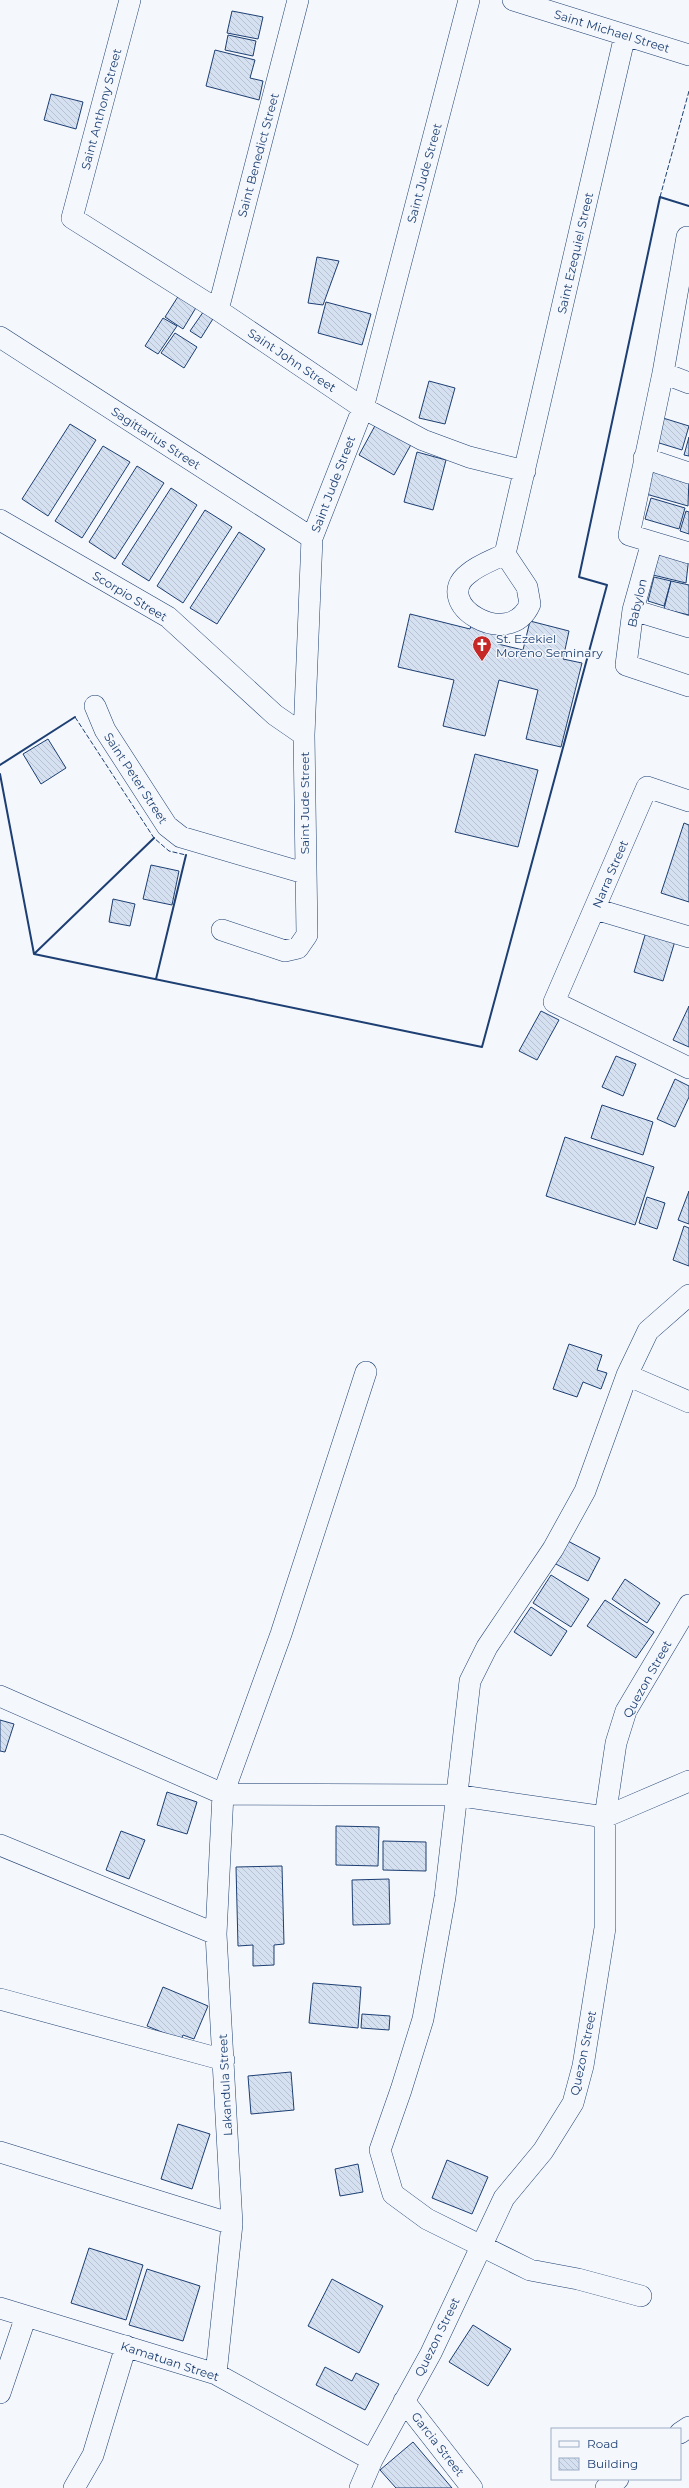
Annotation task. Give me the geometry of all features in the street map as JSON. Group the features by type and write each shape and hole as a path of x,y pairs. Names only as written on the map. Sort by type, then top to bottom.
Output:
{"street":[{"name":"Saint Anthony Street","path":"72,218 130,0"},
{"name":"Saint Benedict Street","path":"218,310 298,0"},
{"name":"Saint Jude Street","path":"222,930 285,951 298,948 307,935 304,872 304,735 312,538 362,408 469,0"},
{"name":"Saint Michael Street","path":"513,0 689,55"},
{"name":"Saint Ezequiel Street","path":"505,554 625,35"},
{"name":"Saint John Street","path":"72,218 218,310 362,408 424,440 470,457 525,471"},
{"path":"689,238 687,237 683,301 663,373 628,535 689,553"},
{"name":"Sagittarius Street","path":"0,337 312,538"},
{"path":"663,373 689,383"},
{"path":"644,458 689,473"},
{"name":"Scorpio Street","path":"0,520 168,617 275,715 304,735"},
{"name":"Babylon","path":"652,542 633,610 626,665 689,686"},
{"path":"633,610 689,627"},
{"name":"Saint Peter Street","path":"95,706 105,730 171,830 181,837 304,872"},
{"name":"Narra Street","path":"689,801 647,787 554,1002 689,1068"},
{"path":"595,909 689,937"},
{"path":"641,2296 578,2279 530,2270 480,2247 427,2219 393,2194 380,2150 401,2090 423,2018 445,1897 455,1795 470,1681 487,1647 553,1549 585,1491 627,1375 648,1331 689,1295"},
{"name":"Lakandula Street","path":"216,2374 232,2224 216,1934 223,1794 281,1634 366,1372"},
{"path":"627,1375 689,1402"},
{"name":"Quezon Street","path":"360,2488 372,2460 431,2353 504,2198 543,2151 572,2103 583,2066 605,1928 605,1817 616,1743 626,1711 689,1606"},
{"path":"0,1696 223,1794 455,1795 605,1817 689,1781"},
{"path":"0,1846 216,1934"},
{"path":"0,1999 224,2060"},
{"path":"0,2152 232,2224"},
{"name":"Kamatuan Street","path":"0,2308 216,2374 372,2460"},
{"path":"0,2393 26,2316"},
{"path":"74,2488 93,2455 126,2346"},
{"name":"Garcia Street","path":"404,2401 472,2488"},
{"path":"681,2432 689,2426"},
{"path":"606,2488 617,2480"}],"building":[{"path":"232,11 263,17 258,39 227,33"},
{"path":"228,35 256,41 253,56 225,50"},
{"path":"215,50 255,60 250,78 263,81 259,100 206,86"},
{"path":"51,94 83,102 76,129 44,120"},
{"path":"317,257 339,261 323,305 308,303"},
{"path":"179,295 197,306 183,329 165,317"},
{"path":"326,302 371,314 362,345 318,333"},
{"path":"206,308 216,314 201,338 190,331"},
{"path":"163,318 177,326 158,354 145,346"},
{"path":"175,333 197,347 184,368 161,353"},
{"path":"429,381 455,388 445,424 419,418"},
{"path":"663,418 689,426 682,450 656,442"},
{"path":"377,422 413,441 394,475 359,455"},
{"path":"70,424 96,440 48,516 22,499"},
{"path":"689,437 689,456 684,455"},
{"path":"103,446 130,462 82,538 55,521"},
{"path":"417,452 446,460 433,510 404,502"},
{"path":"137,466 164,483 115,559 89,542"},
{"path":"654,467 689,477 688,506 646,494"},
{"path":"171,488 197,505 149,581 122,564"},
{"path":"651,498 685,508 679,529 645,519"},
{"path":"205,510 232,527 183,603 157,586"},
{"path":"686,511 689,512 689,534 680,531"},
{"path":"239,532 265,549 217,624 190,608"},
{"path":"660,549 689,556 686,583 653,575"},
{"path":"654,577 671,581 664,606 648,601"},
{"path":"671,581 689,585 689,615 664,609"},
{"path":"410,614 470,629 472,622 502,629 498,644 523,650 530,621 569,631 563,659 582,663 561,747 526,739 538,690 499,680 485,736 443,726 454,680 398,667"},
{"path":"48,739 66,768 41,784 23,754"},
{"path":"475,754 538,770 518,847 455,832"},
{"path":"684,823 689,825 689,902 661,893"},
{"path":"151,865 179,871 172,905 143,899"},
{"path":"113,899 135,904 130,926 109,922"},
{"path":"646,932 675,941 663,981 634,972"},
{"path":"689,1006 689,1047 673,1040"},
{"path":"541,1011 559,1020 537,1060 519,1051"},
{"path":"616,1056 636,1064 623,1096 602,1087"},
{"path":"675,1079 689,1086 689,1097 675,1127 657,1119"},
{"path":"602,1105 653,1122 643,1155 591,1138"},
{"path":"565,1137 654,1167 635,1225 546,1196"},
{"path":"689,1191 689,1224 678,1220"},
{"path":"647,1197 665,1203 657,1229 639,1223"},
{"path":"684,1226 689,1228 689,1266 673,1260"},
{"path":"569,1344 602,1355 597,1370 607,1373 601,1389 583,1382 577,1397 553,1389"},
{"path":"566,1540 600,1558 588,1581 554,1563"},
{"path":"551,1575 589,1599 571,1627 533,1603"},
{"path":"625,1579 660,1603 647,1623 612,1599"},
{"path":"605,1600 654,1632 636,1658 587,1626"},
{"path":"531,1607 567,1631 551,1656 514,1632"},
{"path":"0,1720 14,1724 5,1752 0,1751"},
{"path":"167,1792 197,1802 187,1834 157,1825"},
{"path":"336,1826 379,1827 378,1866 336,1865"},
{"path":"121,1831 145,1840 129,1879 106,1870"},
{"path":"383,1841 426,1842 426,1871 383,1870"},
{"path":"282,1866 284,1944 274,1945 274,1965 253,1966 253,1945 238,1946 236,1867"},
{"path":"389,1879 390,1924 353,1925 352,1880"},
{"path":"313,1983 361,1987 358,2028 309,2023"},
{"path":"163,1987 208,2006 194,2039 183,2035 181,2040 147,2026"},
{"path":"362,2014 390,2016 389,2030 361,2028"},
{"path":"291,2072 294,2110 251,2114 248,2076"},
{"path":"178,2124 210,2134 192,2189 161,2179"},
{"path":"447,2160 488,2177 472,2214 432,2198"},
{"path":"358,2164 363,2192 340,2196 335,2169"},
{"path":"89,2248 143,2265 126,2320 71,2303"},
{"path":"147,2269 200,2286 183,2341 129,2325"},
{"path":"332,2279 383,2306 359,2353 308,2326"},
{"path":"473,2325 511,2349 488,2386 449,2362"},
{"path":"325,2367 352,2381 356,2373 379,2384 365,2410 316,2385"},
{"path":"413,2442 452,2488 396,2488 380,2470"}],"fence":[{"path":"660,197 689,91"},
{"path":"75,717 154,838 169,851 186,855"}],"wall":[{"path":"34,954 482,1047 607,585 579,577 660,197 689,206"},
{"path":"0,765 75,717"},
{"path":"0,774 34,954"},
{"path":"34,954 154,838"},
{"path":"156,979 186,855"}],"place":[{"name":"St. Ezekiel Moreno Seminary","path":"482,662"}]}
